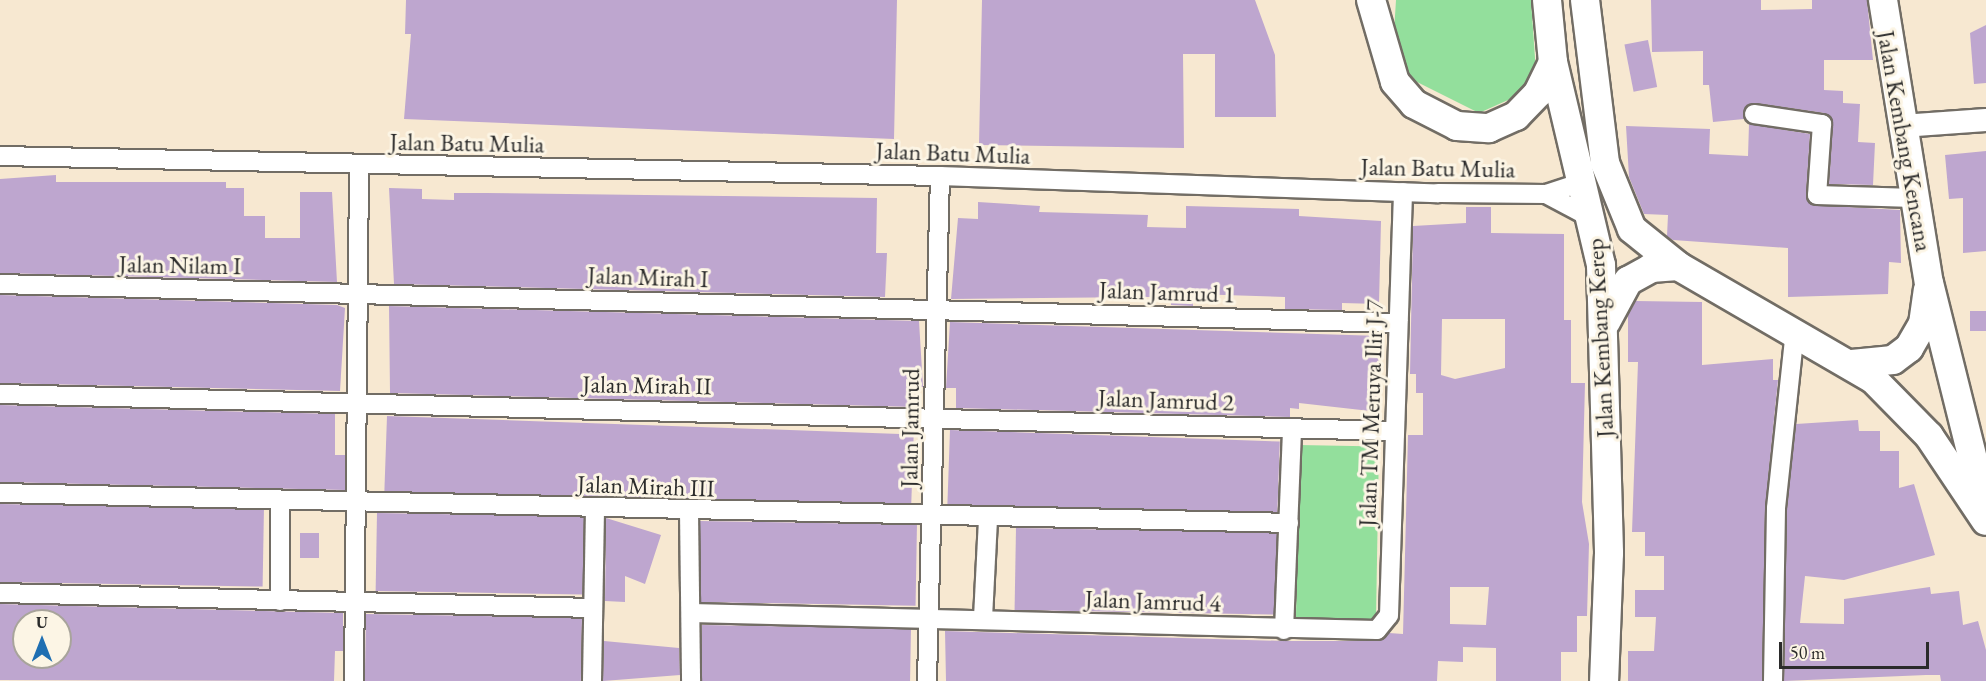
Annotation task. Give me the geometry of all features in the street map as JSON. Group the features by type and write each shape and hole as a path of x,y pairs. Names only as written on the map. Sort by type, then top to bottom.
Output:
{"main road":[{"path":"1371,0 1395,82 1414,104 1457,126 1489,128 1516,116 1538,93 1553,62"},
{"name":"Jalan Kembang Kerep","path":"1547,0 1553,62 1593,219 1601,265 1609,553 1604,681"},
{"path":"1585,0 1595,110 1618,205 1639,238 1678,266 1852,364 1913,417 1986,520"},
{"name":"Jalan Kembang Kencana","path":"1884,1 1902,126 1929,283 1986,511"},
{"path":"1602,348 1611,307 1628,281 1651,268 1678,266"},
{"name":"Jalan Kembang Kencana","path":"1852,364 1884,362 1910,348 1926,314 1929,283"}],"street":[{"path":"1754,114 1822,124 1817,195 1914,198"},
{"path":"1902,126 1986,120"},
{"name":"Jalan Batu Mulia","path":"0,156 940,176 1403,192 1546,194 1584,182"},
{"name":"Jalan Batu Mulia","path":"354,681 358,503 359,165"},
{"name":"Jalan Jamrud","path":"927,681 940,176"},
{"name":"Jalan TM Meruya Ilir J-7","path":"1377,630 1389,615 1403,192"},
{"name":"Jalan Batu Mulia","path":"1546,194 1593,219"},
{"name":"Jalan Nilam I","path":"0,284 359,293"},
{"name":"Jalan Mirah I","path":"359,293 935,310"},
{"name":"Jalan Jamrud 1","path":"935,310 1398,323"},
{"path":"1773,681 1776,507 1795,331"},
{"name":"Jalan Mirah II","path":"0,394 935,416"},
{"name":"Jalan Jamrud 2","path":"935,416 1395,431"},
{"path":"1284,630 1292,428"},
{"name":"Jalan Mirah III","path":"0,493 932,518 1289,523"},
{"path":"280,502 280,601"},
{"path":"592,681 595,508"},
{"path":"689,512 692,613 691,681"},
{"path":"983,618 988,519"},
{"path":"0,593 593,609"},
{"name":"Jalan Jamrud 4","path":"692,613 928,616 1284,630 1377,630"}],"green space":[{"path":"1396,0 1531,0 1537,87 1479,113 1407,77 1393,48"},
{"path":"1299,445 1379,446 1376,620 1296,619"}],"building":[{"path":"406,0 897,0 894,139 404,119 411,34 405,34"},
{"path":"982,0 1255,0 1275,55 1276,117 1215,117 1215,54 1183,54 1184,148 979,145"},
{"path":"1651,0 1761,0 1761,10 1812,9 1812,0 1867,0 1873,60 1824,60 1824,90 1843,91 1843,103 1860,104 1858,142 1875,143 1873,185 1829,184 1833,124 1824,113 1755,103 1745,108 1744,119 1713,122 1709,85 1703,85 1703,51 1652,52"},
{"path":"1986,25 1986,83 1974,84 1970,33"},
{"path":"1648,40 1657,87 1634,92 1624,45"},
{"path":"1749,124 1810,134 1806,194 1812,205 1900,210 1901,263 1889,262 1888,294 1788,297 1788,248 1673,240 1667,236 1668,215 1644,214 1629,177 1626,126 1710,129 1709,154 1748,156"},
{"path":"1986,151 1986,251 1963,253 1963,198 1949,199 1945,155"},
{"path":"56,175 56,182 226,182 226,188 244,188 244,216 265,216 265,238 300,238 300,192 332,192 337,282 0,273 0,179"},
{"path":"389,188 422,189 422,199 454,200 454,193 877,198 876,253 887,253 885,297 394,284"},
{"path":"978,202 1040,206 1039,212 1148,215 1147,227 1186,228 1186,206 1299,209 1299,216 1381,221 1379,304 1342,303 1342,310 1285,309 1285,297 1193,294 1193,306 1171,305 1171,297 951,299 958,218 978,219"},
{"path":"1466,207 1491,207 1491,233 1564,234 1564,320 1571,320 1571,383 1585,383 1582,502 1589,544 1587,616 1577,616 1577,652 1561,652 1561,681 1496,681 1496,648 1463,647 1463,662 1438,661 1437,681 946,681 945,631 1284,641 1377,641 1389,633 1403,634 1408,435 1423,435 1423,393 1416,393 1416,374 1410,374 1413,226 1466,223","holes":["1442,319 1505,319 1505,368 1455,379 1441,375","1450,587 1489,587 1486,625 1450,624"]},
{"path":"0,295 337,305 345,308 340,391 0,383"},
{"path":"1636,301 1702,302 1702,365 1773,359 1773,380 1778,380 1765,508 1762,681 1628,681 1628,651 1654,651 1656,617 1635,617 1635,590 1664,590 1664,556 1645,556 1645,532 1632,532 1638,362 1628,362 1628,315"},
{"path":"389,306 919,321 923,387 917,387 915,407 390,393"},
{"path":"1970,311 1986,311 1986,331 1970,331"},
{"path":"950,322 1380,336 1379,412 1299,403 1299,409 1290,408 1290,417 956,408 956,388 946,388"},
{"path":"0,405 335,414 335,455 345,455 345,490 0,482"},
{"path":"387,416 914,434 911,509 384,491"},
{"path":"1858,420 1859,431 1880,431 1880,451 1899,451 1899,488 1914,484 1935,555 1844,580 1805,576 1800,623 1844,624 1844,599 1930,587 1931,594 1959,591 1963,625 1978,621 1986,650 1986,681 1941,681 1940,675 1926,675 1784,681 1787,509 1796,424"},
{"path":"950,430 1280,442 1277,515 947,504"},
{"path":"0,504 264,509 263,587 0,582"},
{"path":"377,513 584,517 583,595 376,591"},
{"path":"606,518 661,535 645,584 625,576 625,602 605,601"},
{"path":"700,521 917,525 916,606 699,602"},
{"path":"1016,528 1277,533 1276,615 1015,610"},
{"path":"300,533 319,533 319,558 300,558"},
{"path":"0,604 343,613 343,651 335,651 334,681 0,680"},
{"path":"366,614 582,618 581,681 365,681"},
{"path":"702,625 911,629 910,681 701,681"},
{"path":"604,641 679,648 680,675 603,681"}]}
